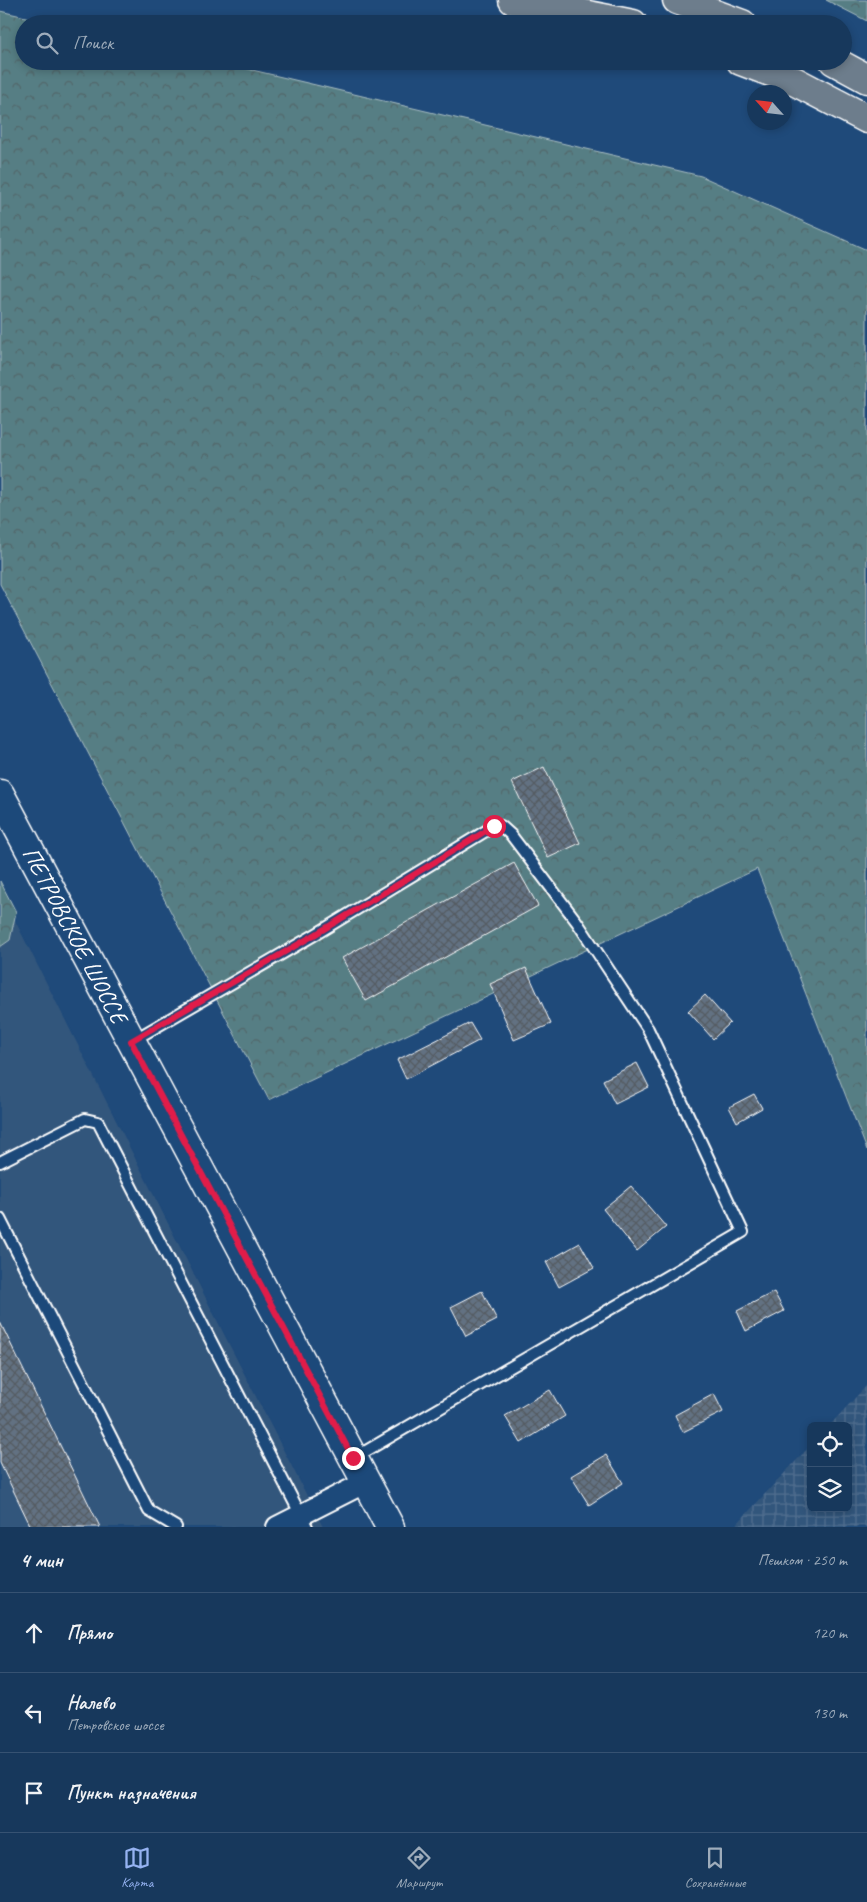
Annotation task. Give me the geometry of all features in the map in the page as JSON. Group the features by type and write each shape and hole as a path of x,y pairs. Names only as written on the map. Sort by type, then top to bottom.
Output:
{"highway":[{"path":"512,0 588,15"},
{"path":"677,0 718,15"},
{"path":"765,70 794,81 867,118"},
{"path":"850,70 867,79"}],"main road":[{"name":"ПЕТРОВСКОЕ ШОССЕ","path":"0,794 390,1527"}],"street":[{"path":"277,1527 304,1521 366,1482"}],"lane":[{"path":"131,1041 316,934 494,826 501,826 512,836 577,922 648,1029 743,1232 353,1458"},
{"path":"0,1162 85,1118 98,1122 304,1521"},
{"path":"0,1219 149,1511 176,1527"}],"shaded area":[{"path":"0,891 233,1352 323,1527 0,1527"},
{"path":"867,1385 867,1527 734,1527 807,1449 807,1512 852,1512 852,1422 833,1422"}],"green space":[{"path":"826,0 867,0 867,21"},
{"path":"0,11 17,15 15,15 15,70 252,70 701,176 867,250 867,1150 757,869 269,1100 0,584"},
{"path":"0,881 16,912 10,940 0,947"}],"building":[{"path":"544,767 580,843 548,858 512,782"},
{"path":"514,863 538,906 366,1001 342,958"},
{"path":"526,968 551,1024 514,1040 490,984"},
{"path":"705,995 730,1023 713,1039 688,1011"},
{"path":"470,1023 480,1040 406,1079 397,1060"},
{"path":"637,1063 649,1087 615,1104 603,1080"},
{"path":"754,1094 762,1108 737,1122 729,1107"},
{"path":"631,1186 666,1227 637,1251 603,1209"},
{"path":"580,1243 594,1268 559,1287 546,1262"},
{"path":"482,1291 497,1320 466,1336 451,1307"},
{"path":"774,1292 784,1311 746,1331 737,1311"},
{"path":"0,1322 100,1527 31,1527 0,1463"},
{"path":"550,1390 565,1416 521,1443 505,1416"},
{"path":"714,1394 723,1412 683,1432 675,1415"},
{"path":"606,1455 623,1483 589,1505 571,1476"}],"route":[{"path":"353,1458 131,1041 316,934 494,826"}]}
